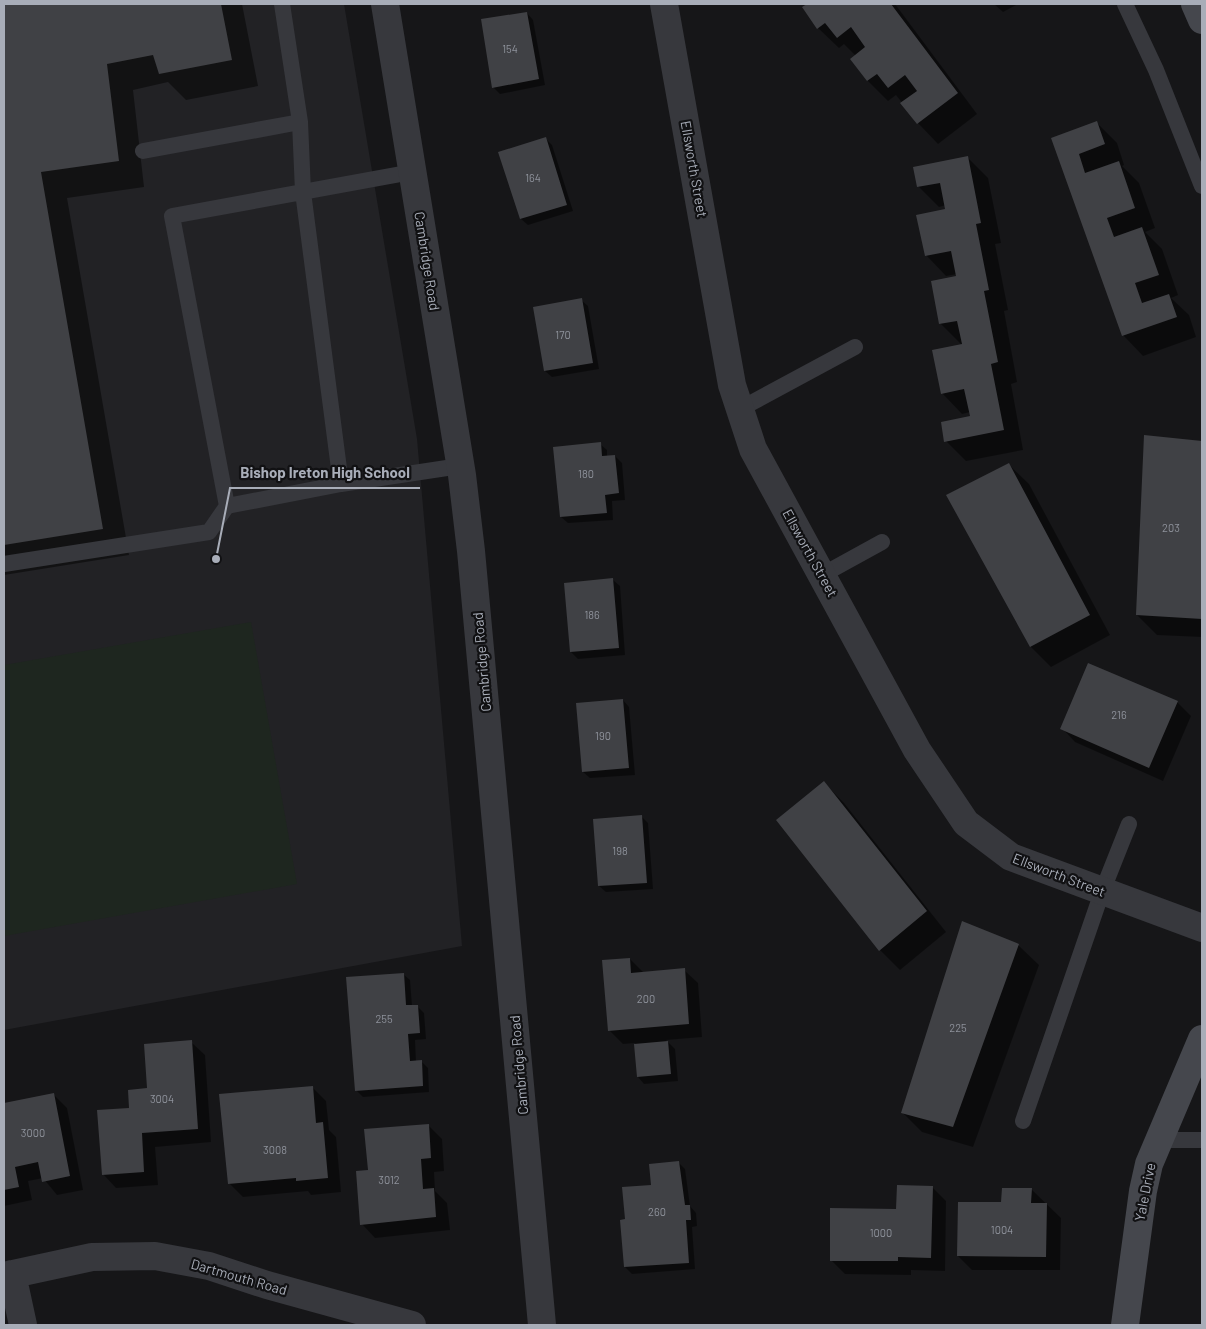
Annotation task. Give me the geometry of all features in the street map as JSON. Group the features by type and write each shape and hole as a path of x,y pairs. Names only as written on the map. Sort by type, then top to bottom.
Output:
{"street":[{"name":"Cambridge Road","path":"385,4 460,466 473,570 542,1325"},
{"name":"Ellsworth Street","path":"664,4 732,386 753,449 917,750 966,822 1011,858 1202,928"},
{"path":"1195,4 1202,20"},
{"name":"Yale Drive","path":"1124,1325 1143,1191 1149,1164 1202,1039"},
{"name":"Dartmouth Road","path":"8,1275 92,1257 155,1256 208,1266 267,1285 412,1325"},
{"path":"8,1275 23,1325"}],"lane":[{"path":"282,4 300,122 303,192 341,484"},
{"path":"1125,4 1156,70 1202,186"},
{"path":"144,151 300,122"},
{"path":"227,506 172,216 412,172"},
{"path":"740,409 855,347"},
{"path":"4,564 208,532 227,506 341,484 460,466"},
{"path":"822,575 882,542"},
{"path":"1023,1121 1102,892 1129,824"},
{"path":"1159,1140 1202,1140"}],"shaded area":[{"path":"4,4 344,4 417,439 462,946 4,1030"},
{"path":"251,622 297,884 4,936 4,665"}],"building":[{"path":"4,4 221,4 232,60 159,74 153,55 107,64 119,161 41,172 103,529 4,545"},
{"path":"807,4 891,4 958,93 917,124 900,103 917,91 905,75 888,88 877,74 867,81 850,59 865,47 851,27 837,38 825,23 817,29 802,7"},
{"path":"527,12 539,79 492,88 481,19"},
{"path":"1097,121 1105,144 1079,154 1085,173 1119,161 1135,208 1107,218 1114,237 1142,227 1159,275 1135,283 1142,303 1169,294 1177,317 1122,336 1051,138"},
{"path":"546,137 567,205 520,219 498,152"},
{"path":"968,156 981,223 976,224 989,290 984,291 998,362 991,364 1004,430 944,442 941,422 970,416 964,389 941,394 932,350 962,344 957,321 939,324 931,281 956,276 951,251 925,256 916,215 945,209 940,183 917,187 913,167"},
{"path":"582,298 593,363 544,371 533,307"},
{"path":"1144,435 1202,441 1202,619 1136,615"},
{"path":"601,442 602,456 615,455 619,493 605,495 607,513 560,517 553,447"},
{"path":"1009,463 1090,615 1030,647 946,495"},
{"path":"613,578 619,648 570,652 564,583"},
{"path":"1088,663 1178,701 1149,768 1060,729"},
{"path":"623,699 629,768 582,772 576,703"},
{"path":"824,781 927,911 879,951 776,820"},
{"path":"642,815 647,883 598,886 593,819"},
{"path":"962,921 1019,944 953,1127 901,1113"},
{"path":"630,958 631,973 685,968 689,1024 608,1031 602,960"},
{"path":"404,973 406,1005 418,1005 420,1033 408,1034 410,1061 422,1060 423,1086 355,1091 346,977"},
{"path":"192,1040 198,1129 142,1133 144,1172 102,1175 97,1110 129,1108 128,1090 147,1088 144,1044"},
{"path":"668,1041 671,1074 637,1077 634,1044"},
{"path":"313,1086 316,1123 323,1122 328,1178 296,1181 296,1178 228,1184 219,1094"},
{"path":"54,1093 70,1176 42,1182 38,1162 15,1167 19,1187 4,1190 4,1103"},
{"path":"429,1124 431,1158 421,1159 423,1189 434,1188 436,1217 360,1225 356,1171 368,1170 364,1129"},
{"path":"679,1161 685,1205 690,1205 691,1220 686,1220 689,1263 624,1267 620,1220 625,1219 622,1187 651,1185 649,1164"},
{"path":"897,1185 933,1186 931,1258 898,1257 898,1261 830,1261 830,1208 896,1209"},
{"path":"1002,1188 1032,1188 1031,1203 1047,1203 1046,1257 957,1256 958,1202 1001,1202"}],"place":[{"name":"Bishop Ireton High School","path":"216,559"}]}
